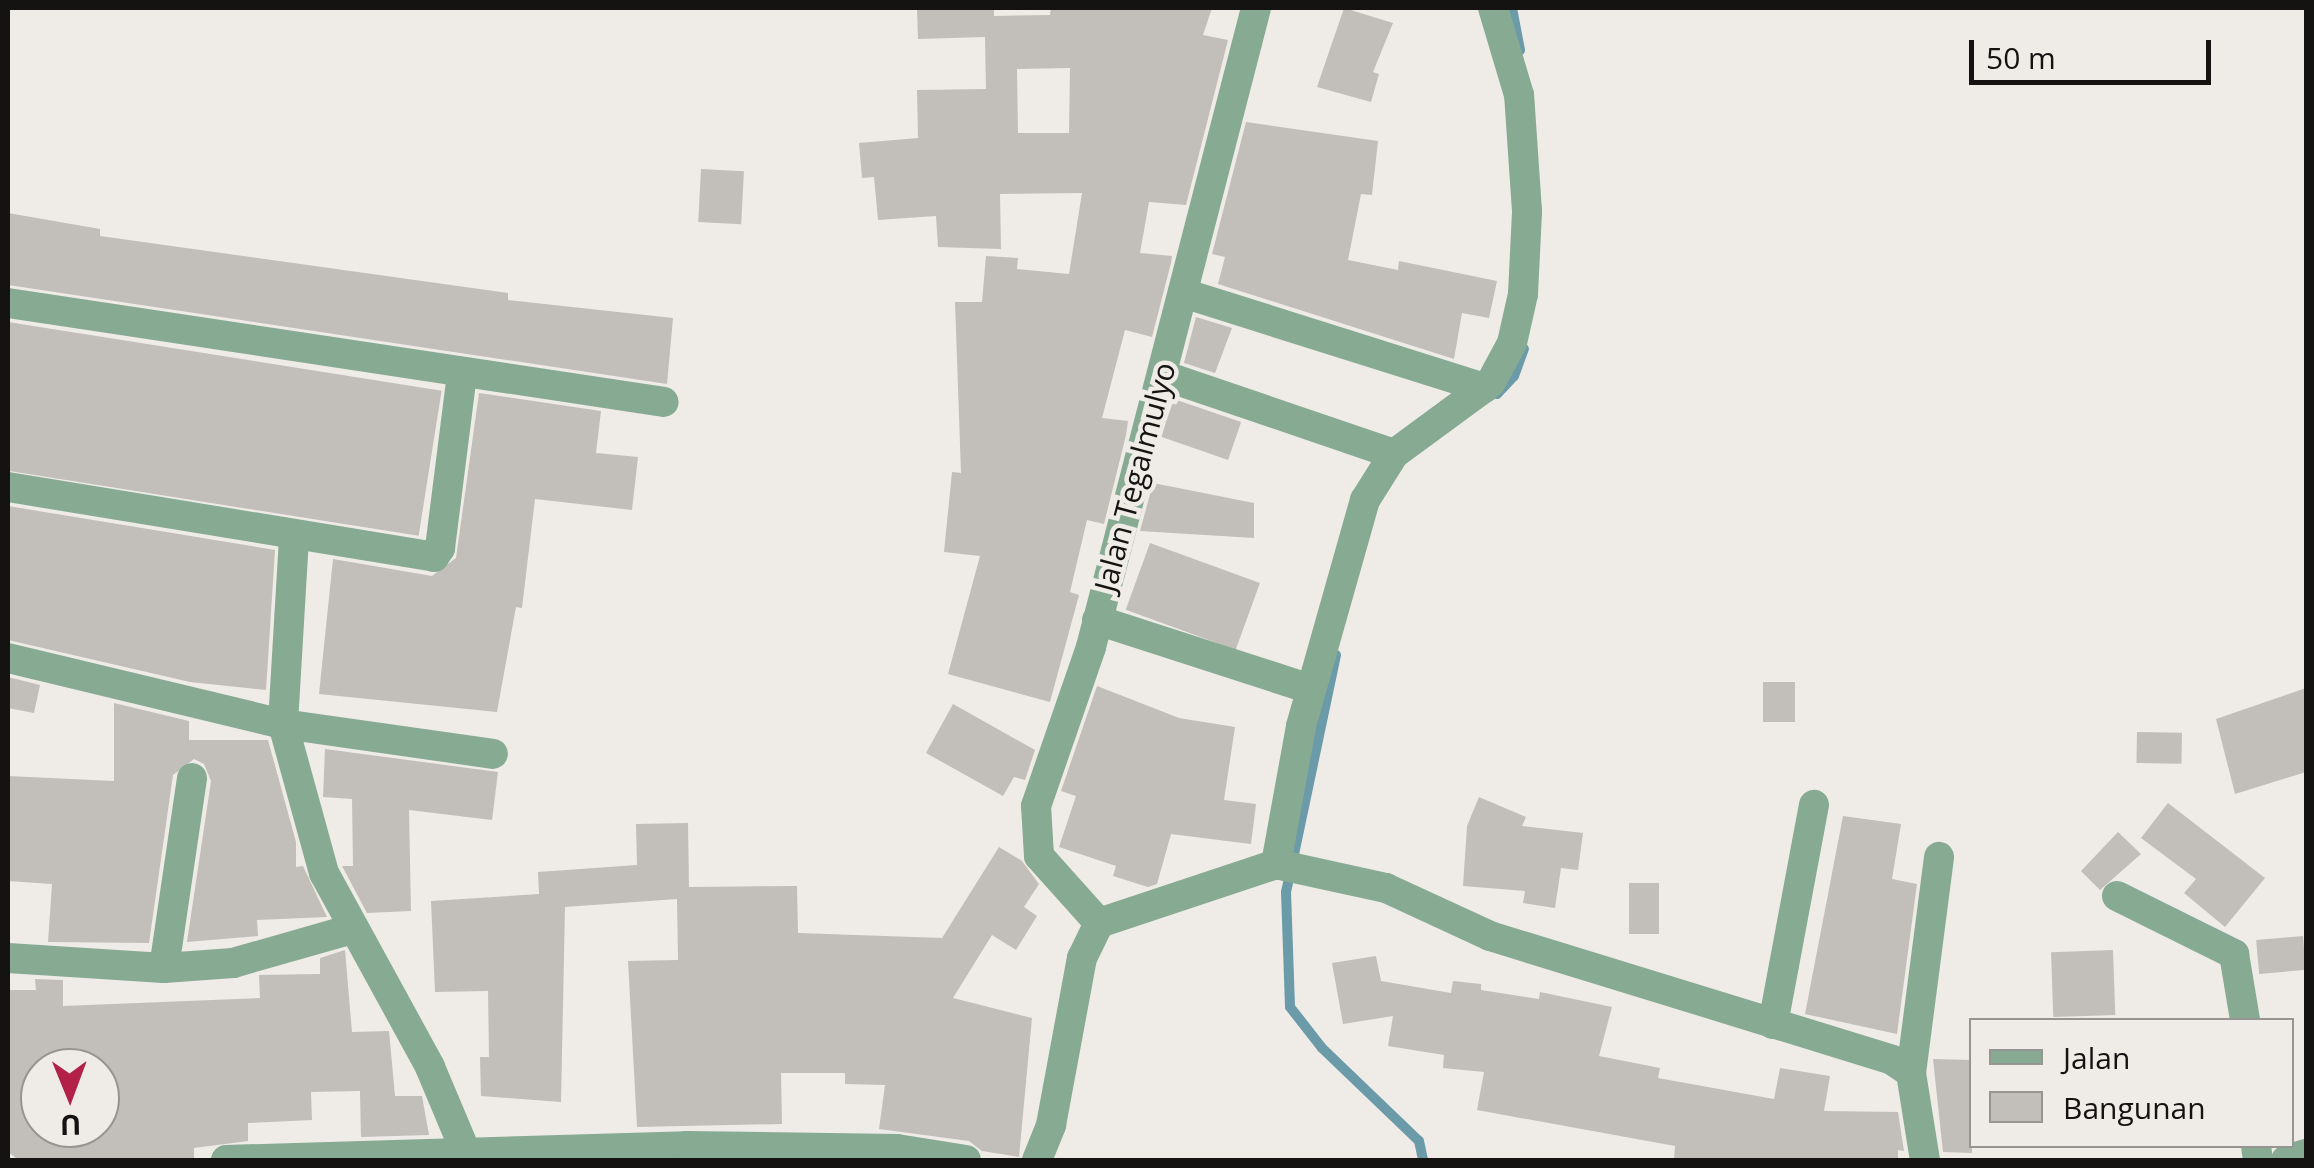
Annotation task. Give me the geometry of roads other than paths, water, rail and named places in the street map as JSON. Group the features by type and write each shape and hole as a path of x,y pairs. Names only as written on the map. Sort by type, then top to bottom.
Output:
{"street":[{"name":"Jalan Tegalmulyo","path":"1098,923 1061,888 1034,839 1036,806 1098,620 1256,8"},
{"path":"1290,865 1310,689 1365,500 1394,454 1502,371 1512,343 1523,294 1527,211 1520,95 1493,8"},
{"path":"1183,293 1484,388"},
{"path":"8,302 462,375 664,402"},
{"path":"8,488 294,538 434,557 440,548 462,375"},
{"path":"1162,375 1394,454"},
{"path":"294,538 283,724 324,873 422,1052 468,1156"},
{"path":"1098,620 1310,689"},
{"path":"8,658 283,724 493,754"},
{"path":"164,968 192,778"},
{"path":"1772,1024 1814,805"},
{"path":"1925,1160 1911,1073 1940,856"},
{"path":"1037,1160 1052,1125 1082,958 1098,923 1290,865 1386,888 1490,936 1892,1060 1911,1073"},
{"path":"2117,896 2234,954 2245,1018"},
{"path":"8,958 164,968 267,957 352,928"},
{"path":"226,1160 897,1149 966,1160"},
{"path":"2289,1160 2306,1154"}],"waterway":[{"path":"1512,8 1520,50"},
{"path":"1497,394 1514,376 1524,349"},
{"path":"1336,655 1286,892 1290,1007 1322,1048 1419,1141 1423,1160"}]}
